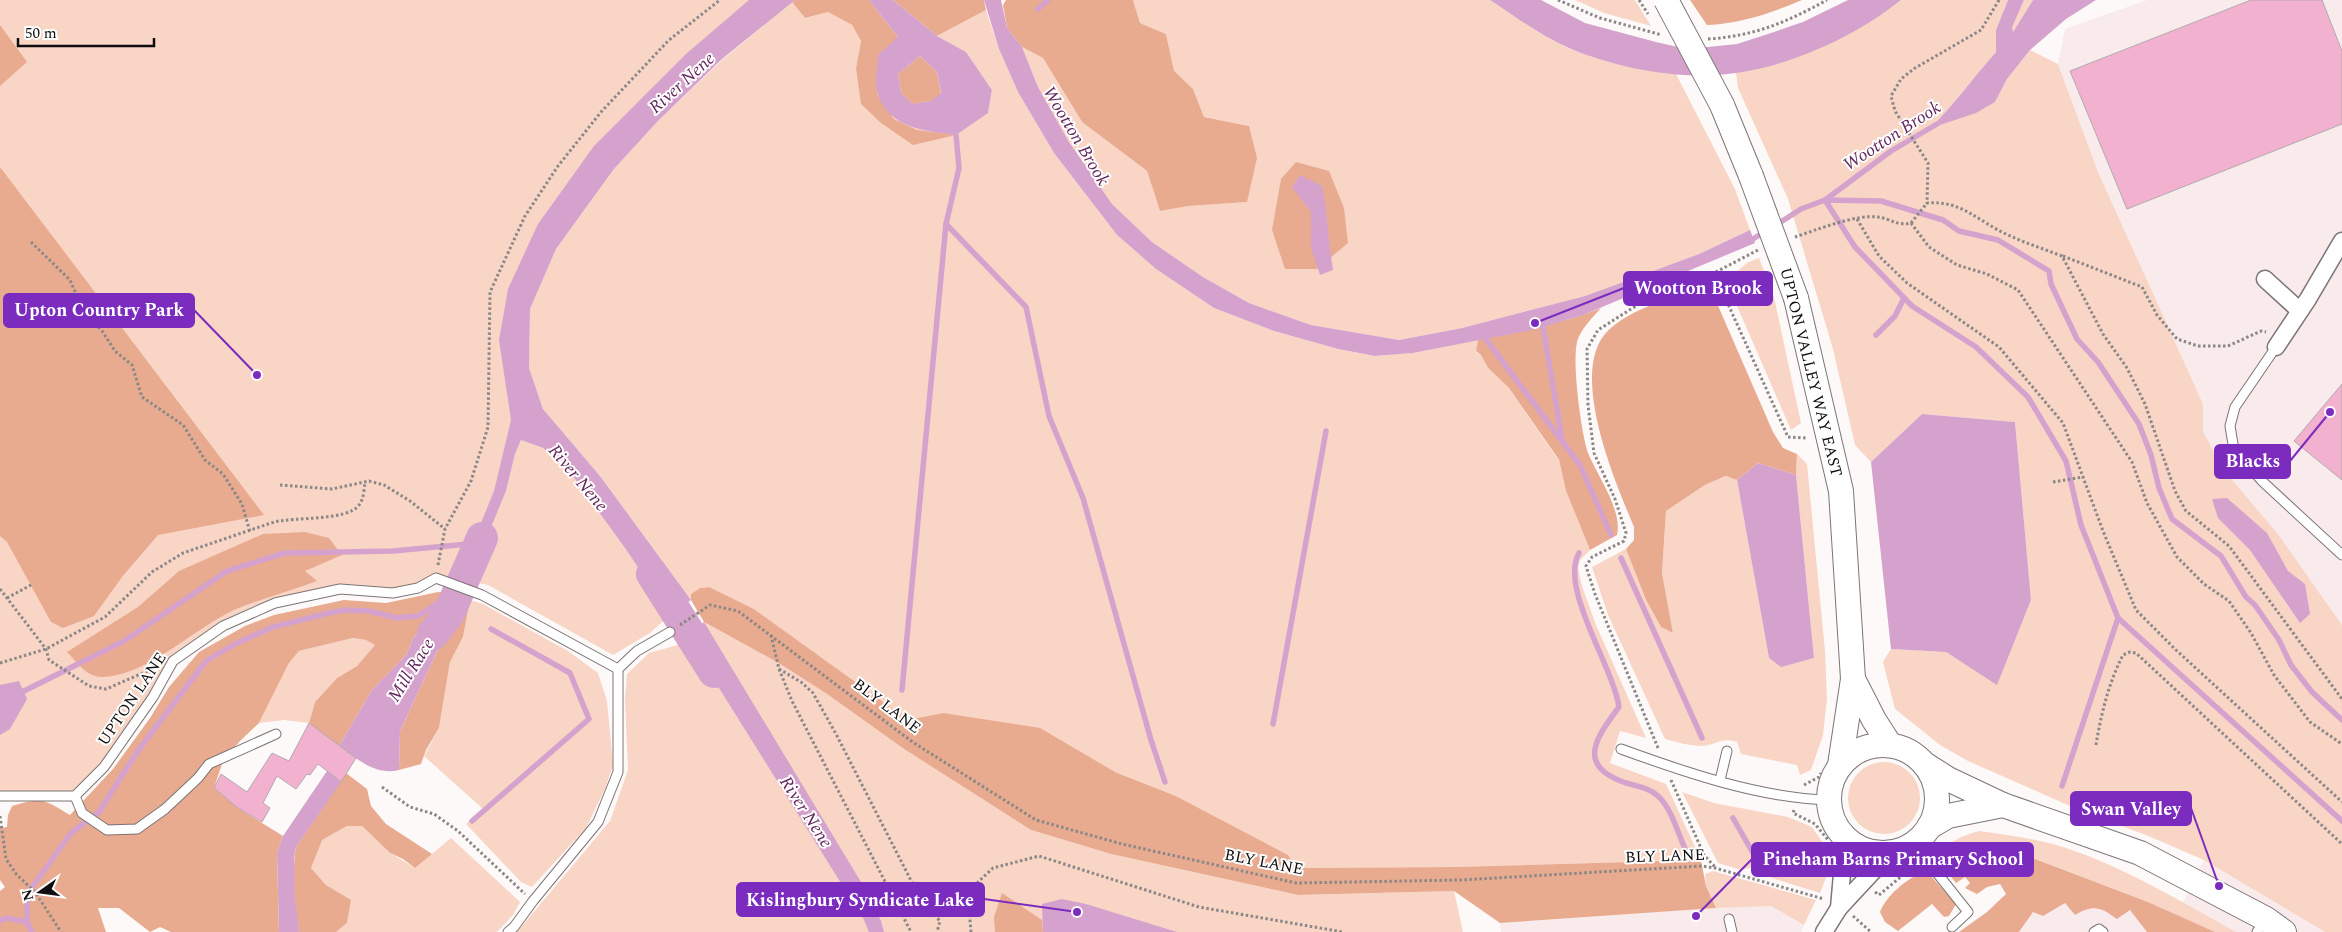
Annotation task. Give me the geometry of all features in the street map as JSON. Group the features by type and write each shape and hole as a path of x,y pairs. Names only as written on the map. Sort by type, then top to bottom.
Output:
{"street":[{"name":"UPTON VALLEY WAY EAST","path":"1666,0 1722,105 1751,176 1796,298 1840,491 1852,678 1831,767"},
{"path":"2280,341 2342,241"},
{"path":"2265,279 2300,311"},
{"name":"UPTON VALLEY WAY EAST","path":"1852,678 1874,720 1890,745"},
{"path":"1839,908 1837,828 1828,800 1831,767 1854,752 1872,746 1890,745 1915,755 1926,765 2003,806 2140,853 2269,928"},
{"path":"1922,843 1935,815 1937,801 1934,780 1926,765"},
{"path":"1837,845 1876,853 1891,852 1922,843 1948,816 2003,806"},
{"path":"1824,932 1839,908 1891,852"}],"lane":[{"path":"2280,341 2235,406 2230,426 2234,450 2263,482 2342,555"},
{"path":"436,578 482,595 618,669"},
{"name":"UPTON LANE","path":"75,796 104,767 153,697 173,661 223,626 276,603 340,589 393,592 418,588 436,578"},
{"path":"508,932 598,822 618,772 618,669 637,651 670,632"},
{"path":"0,796 75,796 82,814 107,830 137,829 177,798 208,764 276,734"},
{"path":"1620,749 1665,765 1771,795 1796,799 1828,800"},
{"path":"1720,780 1727,751"},
{"path":"1922,843 1968,912 1952,927"},
{"path":"1729,918 1732,932"},
{"path":"2094,932 2099,929 2103,932"}],"path":[{"path":"436,578 445,528 471,481 488,426 490,292 525,216 558,166 601,112 668,40 720,0"},
{"path":"1558,0 1600,18 1670,36"},
{"path":"1639,0 1652,21"},
{"path":"1699,38 1740,36 1788,22 1827,0"},
{"path":"1832,226 1857,219 1878,217 1900,225 1911,223 1927,203 1928,163 1895,111 1891,96 1901,79 1915,68 1981,30 1999,0"},
{"path":"1927,203 1944,202 1958,207 2006,234 2142,287 2158,315 2177,339 2198,346 2228,346 2261,331 2280,341"},
{"path":"1857,219 1879,256 1907,283 1999,347 2063,422 2136,610 2176,650 2342,802"},
{"path":"1911,223 1929,247 1957,265 1987,274 2018,290 2132,462 2147,502 2177,557 2204,584 2229,601 2251,633 2274,675 2310,722 2342,744"},
{"path":"31,242 70,280 83,310 102,331 115,351 132,365 142,397 183,425 206,460 223,474 242,504 250,532"},
{"path":"2062,256 2104,334 2127,368 2145,404 2175,491 2186,511 2229,546 2342,699"},
{"path":"1715,868 1704,856 1665,765 1595,594 1586,566 1592,557 1624,541 1626,533 1615,499 1594,452 1588,405 1587,349 1598,330 1640,304 1714,273 1788,437 1809,438"},
{"path":"1807,429 1811,446"},
{"path":"2053,482 2083,477"},
{"path":"280,485 332,489 365,482 384,485 410,501 445,528"},
{"path":"0,664 46,649 105,617 141,582 164,563 219,539 250,532 288,518 325,517 354,510 359,505 365,482"},
{"path":"7,598 31,585"},
{"path":"0,589 46,649 49,660 60,670 89,686 106,689 173,661"},
{"name":"BLY LANE","path":"670,632 710,605 738,611 914,743 1036,820 1122,844 1296,883 1461,880 1702,866 1820,897 1855,917 1871,932"},
{"path":"771,634 778,669 792,701 911,932"},
{"path":"2096,745 2101,719 2117,666 2123,655 2130,652 2136,653 2342,844"},
{"path":"778,669 801,682 813,693 921,900 940,921 937,932"},
{"path":"1831,767 1819,777 1800,787 1793,813 1815,824 1829,841 1837,845"},
{"path":"382,787 410,807 434,814 458,831 533,901"},
{"path":"0,816 6,860 17,875 35,892 62,932"},
{"path":"1863,882 1879,896 1922,843"},
{"path":"971,932 969,908 978,882 994,868 1039,856 1199,907 1343,932"}],"shaded area":[{"path":"0,0 776,0 597,167 511,330 517,419 501,492 460,588 436,578 418,588 340,589 275,603 223,626 173,661 104,767 75,796 0,796"},
{"path":"795,0 869,0 898,37 877,94 894,119 917,130 956,135 913,145 881,123 861,104 856,68 861,41 852,25 828,12 805,18 792,2"},
{"path":"893,0 984,0 986,10 937,36"},
{"path":"1006,0 1133,0 1140,23 1166,34 1174,71 1193,89 1204,117 1249,126 1257,158 1247,202 1189,206 1160,211 1147,171 1082,122 1043,58 1022,47 1007,28 1003,5"},
{"path":"1133,0 1490,0 1538,32 1568,48 1621,65 1676,74 1735,189 1750,230 1699,254 1585,296 1462,328 1399,340 1311,325 1249,303 1203,277 1152,242 1112,204 1069,142 1038,87 1022,47 1043,58 1082,122 1147,171 1160,211 1189,206 1246,202 1249,126 1204,117 1193,89 1174,72 1166,34 1140,23"},
{"path":"1575,0 1635,0 1651,26 1604,13"},
{"path":"1690,0 1802,0 1756,17 1707,25"},
{"path":"1901,0 2008,0 1996,30 1996,52 1932,128 1995,102 2007,79 2030,50 2058,64 2098,172 2203,404 2203,431 2222,468 2278,534 2342,625 2342,932 2325,932 2204,860 2146,835 2086,813 1968,761 1940,745 1895,709 1883,662 1891,649 1946,652 1997,684 2031,600 2015,422 1922,414 1871,462 1855,445 1833,349 1788,199 1738,88 1736,73 1823,46 1863,26"},
{"path":"2024,0 2033,0 2013,32 2011,27"},
{"path":"2147,0 2342,0 2342,625 2278,534 2222,468 2203,431 2203,404 2098,172 2058,64 2065,29"},
{"path":"792,2 805,18 828,12 852,25 861,41 856,68 988,113 992,90 966,52 937,36 986,10 999,49 1018,92 1054,153 1117,235 1156,269 1214,308 1274,331 1338,349 1375,356 1413,353 1478,340 1476,352 1481,355 1488,368 1509,388 1559,461 1566,491 1590,550 1580,560 1578,568 1582,586 1596,625 1646,738 1620,731 1610,763 1666,784 1701,860 1453,867 1296,868 1288,855 1176,796 1115,772 943,713 908,721 754,609 708,587 700,588 691,594 691,600 600,476 543,409 529,368 530,309 556,249 614,169 657,122 723,59"},
{"path":"0,25 27,62 0,86"},
{"path":"920,56 937,72 941,94 931,101 913,104 901,93 898,74"},
{"path":"1296,162 1329,171 1344,208 1348,243 1317,269 1285,269 1272,230 1281,179"},
{"path":"0,167 264,515 158,535 122,577 94,616 63,628 51,622 7,542 0,536"},
{"path":"1759,258 1774,297 1801,423 1791,430 1726,281 1747,263"},
{"path":"1709,285 1773,432 1783,448 1797,454 1796,475 1758,463 1737,480 1726,476 1705,485 1666,511 1662,573 1673,633 1661,627 1646,600 1626,549 1634,540 1634,527 1606,454 1598,424 1593,395 1593,368 1598,345 1612,327 1623,319 1646,307"},
{"path":"1601,308 1584,328 1577,342 1576,381 1585,443 1613,504 1618,525 1617,535 1590,550 1566,491 1559,460 1509,388 1488,368 1481,355 1476,351 1478,340 1556,323"},
{"path":"521,440 543,448 572,475 625,548 670,615 650,633 613,655 488,585 469,581 506,491 515,454"},
{"path":"1797,454 1807,464 1825,651 1827,699 1823,735 1811,770 1800,775 1797,765 1741,754 1737,742 1727,740 1697,746 1665,739 1608,615 1592,567 1626,549 1646,600 1661,627 1673,633 1662,573 1666,511 1705,485 1727,476 1737,480 1769,658 1781,666 1814,658 1796,475"},
{"path":"305,532 329,538 342,555 305,571 317,581 234,610 153,660 119,675 97,677 92,675 83,669 67,652 138,607 179,571 263,534"},
{"path":"709,587 754,609 908,720 943,713 1040,728 1115,772 1176,796 1288,855 1296,868 1453,867 1701,860 1706,886 1716,908 1500,923 1454,891 1298,895 1111,854 1031,830 904,749 827,694 777,662 704,622 691,600 691,594 700,588"},
{"path":"438,592 451,594 437,616 414,637 406,655 372,690 339,746 309,723 315,702 337,678 357,666 375,645 366,640 353,638 299,651 289,663 259,723 223,761 214,788 238,808 283,836 277,853 279,932 171,932 160,927 150,932 119,908 98,908 106,932 0,932 0,891 5,887 0,880 0,828 7,827 8,815 12,806 30,801 42,801 70,815 113,769 150,718 169,687 199,652 245,626 274,615 344,600 386,603"},
{"path":"462,598 470,600 463,637 450,662 439,728 426,750 421,764 399,770 400,731"},
{"path":"470,600 483,604 568,651 598,673 607,701 613,765 605,789 586,828 532,887 521,882 466,824 483,809 424,756 439,728 450,662 463,637"},
{"path":"704,622 777,662 827,694 904,749 1031,830 1111,854 1298,895 1454,891 1463,932 517,932 610,821 628,770 625,700 627,674 649,653 681,644"},
{"path":"353,638 366,640 376,645 357,666 337,678 315,702 309,723 284,720 259,723 289,663 299,651"},
{"path":"1884,762 1904,768 1914,778 1920,798 1914,818 1904,828 1884,834 1864,828 1854,818 1848,798 1854,778 1864,768"},
{"path":"346,773 367,789 371,806 386,824 432,854 415,868 403,859 390,853 362,826 347,826 322,840 311,868 326,885 351,900 347,923 336,932 299,932 294,879 296,847"},
{"path":"1682,792 1714,803 1788,817 1812,827 1823,843 1822,872 1827,875 1820,893 1772,878 1753,867 1741,870 1718,863"},
{"path":"347,826 362,826 390,853 415,868 451,838 520,902 513,915 497,932 336,932 347,923 350,900 326,885 311,868 321,840"},
{"path":"1980,831 2043,842 2086,855 2151,885 2236,932 2215,932 2148,902 2010,849 1998,862 1947,864 1947,872 1939,853 1958,839"},
{"path":"1985,842 1988,861 1998,862 2009,849 2148,902 2215,932 2147,932 2130,910 2117,919 2097,908 2087,909 2075,915 2065,903 2043,916 2033,912 2019,932 1959,932 1987,912 2006,894 2000,884 1987,887 1977,894 1965,888 1970,883 1965,877 1956,883 1947,872 1946,864 1962,847"},
{"path":"2204,860 2325,932 2019,932 2061,870 2177,914"},
{"path":"1713,871 1816,900 1804,925 1771,906 1716,908 1706,886 1705,874"},
{"path":"1923,872 1930,875 1956,904 1949,916 1944,917 1932,904 1898,931 1885,922 1880,912 1887,900 1897,889"},
{"path":"1002,893 1042,920 1043,932 995,932 994,917"},
{"path":"1739,906 1771,906 1804,925 1801,932 1501,932 1500,923"}],"water":[{"path":"749,0 795,0 722,59 657,122 614,169 556,249 530,309 529,368 543,409 600,476 691,600 670,615 625,548 572,475 543,448 521,440 515,454 506,491 469,581 459,577 494,491 511,420 499,340 508,289 538,224 594,146 686,54"},
{"path":"869,0 893,0 937,36 966,52 992,90 988,113 956,135 921,130 900,122 891,115 884,106 877,91 878,55 898,37","holes":["920,56 937,72 941,93 931,101 913,104 901,93 898,74"]},
{"path":"984,0 1001,0 1007,28 1022,47 1038,87 1069,142 1112,204 1152,242 1203,277 1249,303 1311,325 1399,340 1462,328 1585,296 1699,254 1750,230 1755,243 1583,315 1536,329 1413,353 1375,356 1338,349 1274,331 1214,308 1156,269 1117,235 1054,153 1018,92 999,49"},
{"path":"1490,0 1541,0 1585,23 1678,47 1698,48 1737,44 1803,22 1848,0 1901,0 1844,37 1801,56 1758,69 1736,73 1695,75 1652,72 1590,56 1550,39"},
{"path":"2008,0 2024,0 2012,27 2013,32 2033,0 2096,0 2066,19 2030,50 2007,79 1995,102 1976,113 1931,128 1996,52 1996,30"},
{"path":"1300,175 1322,186 1333,270 1320,275 1311,247 1311,212 1292,187"},
{"path":"1922,414 2015,422 2031,600 1997,685 1946,652 1891,649 1871,462"},
{"path":"1758,463 1796,475 1814,658 1781,667 1769,658 1737,480"},
{"path":"2227,498 2267,533 2288,571 2305,584 2310,614 2300,623 2250,550 2218,518 2212,499"},
{"path":"451,594 462,598 400,731 399,770 382,771 367,765 339,746 372,690 406,655 414,637 437,616"},
{"path":"704,622 867,892 881,921 884,932 869,932 857,903 844,888 709,672 694,652 681,644"},
{"path":"19,681 27,699 10,729 0,735 0,685"},
{"path":"327,771 341,782 296,847 294,859 295,897 299,932 279,932 277,853 283,836"},
{"path":"1062,899 1086,904 1177,932 1043,932 1042,904"}],"building":[{"path":"2251,0 2322,0 2342,51 2342,124 2127,209 2070,71"},
{"path":"2342,384 2342,480 2294,441"},
{"path":"309,723 356,758 341,782 318,764 310,775 307,774 296,789 277,776 263,803 270,808 262,822 238,808 214,788 221,774 247,792 272,753 289,761"}],"waterway":[{"path":"1038,9 1048,0"},
{"name":"Wootton Brook","path":"1776,225 1801,209 1825,200 1891,151 1937,124"},
{"path":"902,690 946,224 959,168 956,135"},
{"path":"1825,200 1881,201 1943,220 1959,231 1998,240 2049,271 2051,284 2077,339 2098,362 2139,424 2151,455 2159,488 2172,519 2221,556 2246,597 2255,605 2279,640 2291,665 2312,692 2342,720"},
{"path":"1825,200 1855,247 1912,306 1976,347 2028,397 2066,461 2081,525 2118,618 2062,786"},
{"path":"946,224 1026,307 1049,416 1083,498 1151,740 1165,782"},
{"name":"Wootton Brook","path":"1748,242 1766,231"},
{"path":"1876,335 1895,316 1904,298"},
{"path":"1542,321 1562,439"},
{"path":"1482,334 1580,465 1611,535"},
{"path":"1273,724 1326,431"},
{"name":"Mill Race","path":"433,634 449,613 482,538"},
{"path":"18,694 124,641 227,571 285,553 393,551 479,543"},
{"path":"1579,553 1575,568 1576,586 1581,606 1615,690 1619,707 1597,741 1595,760 1600,768 1610,776 1647,789 1658,796 1671,815 1686,851"},
{"path":"1621,558 1702,738"},
{"name":"River Nene","path":"652,574 714,672"},
{"path":"32,932 27,922 27,894 71,833 99,812 137,752 206,661 235,644 273,627 329,613 345,610 369,611 397,618 418,616 436,604 450,606"},
{"path":"2118,618 2342,821"},
{"path":"472,821 589,719 570,673 491,629"},
{"path":"1733,818 1757,860"},
{"path":"0,921 6,918 27,922"}],"place":[{"name":"Wootton Brook","path":"1535,323"},
{"name":"Upton Country Park","path":"257,375"},
{"name":"Blacks","path":"2330,412"},
{"name":"Swan Valley","path":"2219,886"},
{"name":"Kislingbury Syndicate Lake","path":"1077,912"},
{"name":"Pineham Barns Primary School","path":"1696,916"}]}
